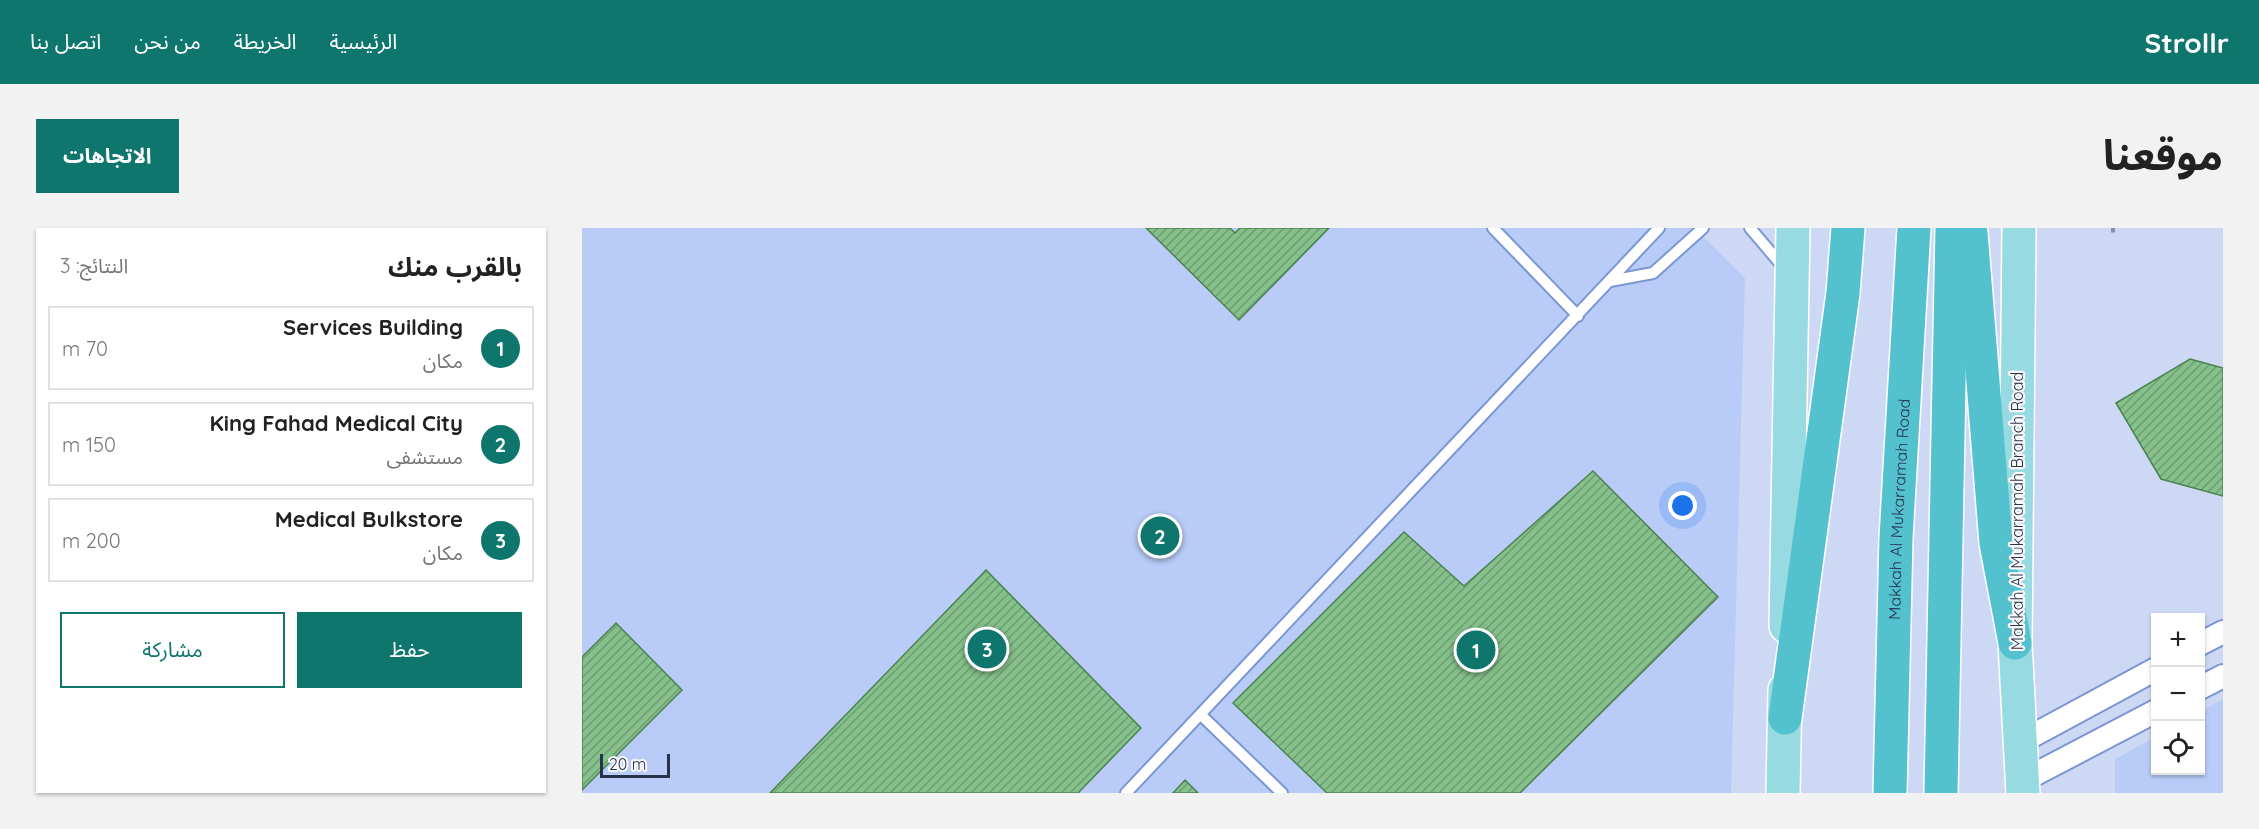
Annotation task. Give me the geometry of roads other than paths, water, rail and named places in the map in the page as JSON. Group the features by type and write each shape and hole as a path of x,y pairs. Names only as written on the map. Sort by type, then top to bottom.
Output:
{"highway":[{"path":"1785,718 1843,294 1848,228"},
{"name":"Makkah Al Mukarramah Road","path":"1890,793 1896,538 1914,228"},
{"path":"1941,793 1952,228"},
{"path":"1971,228 1996,543 2015,643"}],"main road":[{"path":"1783,793 1793,228"},
{"name":"Makkah Al Mukarramah Branch Road","path":"2019,228 2015,643 2024,786"}],"street":[{"path":"2205,641 2223,632"},
{"path":"2021,742 2151,672"},
{"path":"2205,685 2223,676"},
{"path":"2024,786 2151,714"}],"lane":[{"path":"1126,793 1659,228"},
{"path":"1610,281 1653,273 1703,228"},
{"path":"1750,228 1792,277"},
{"path":"1497,229 1578,316"},
{"path":"1201,715 1282,793"}],"place":[{"name":"King Fahad Medical City","path":"1160,536"},
{"name":"Medical Bulkstore","path":"987,649"},
{"name":"Services Building","path":"1476,650"}]}
